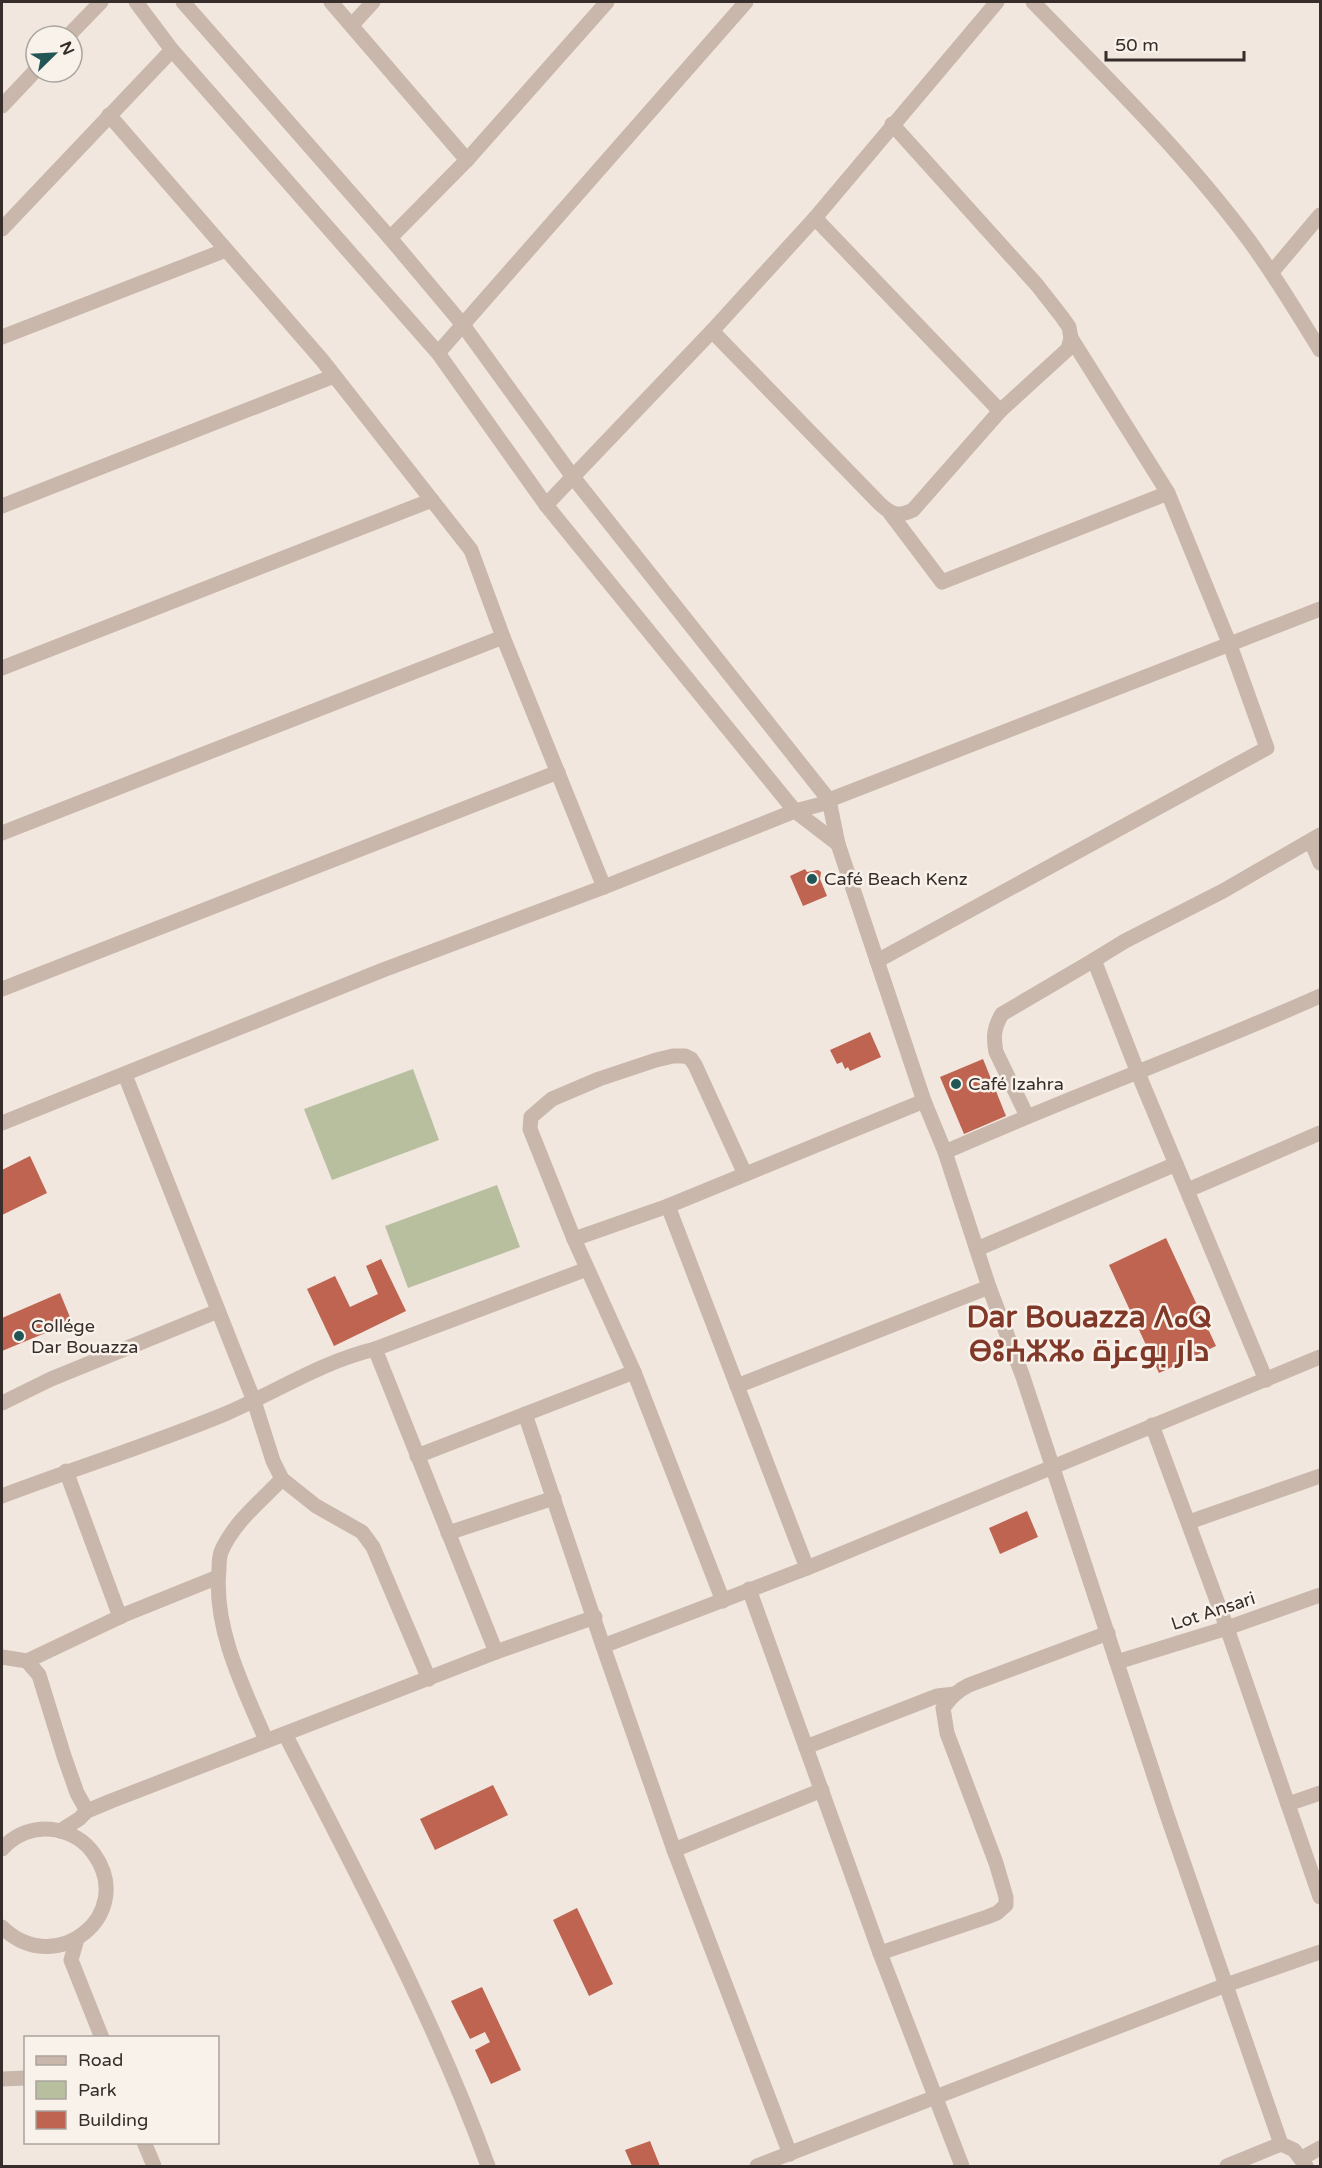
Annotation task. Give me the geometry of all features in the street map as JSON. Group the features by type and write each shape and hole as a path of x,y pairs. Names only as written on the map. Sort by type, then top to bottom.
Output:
{"street":[{"path":"80,24 101,2"},
{"path":"136,2 172,50 438,353 546,505 795,811 838,844"},
{"path":"183,2 390,238 463,325 573,477 828,800 838,844 924,1101 945,1152 989,1287 1053,1465 1117,1662 1281,2144 1294,2150 1304,2162 1320,2148"},
{"path":"330,2 466,160"},
{"path":"352,25 373,2"},
{"path":"390,238 466,160 607,2"},
{"path":"438,353 746,2"},
{"path":"546,505 712,331 815,218 996,2"},
{"path":"1033,2 1172,148 1247,238 1272,273 1320,350"},
{"path":"2,229 172,50"},
{"path":"2,106 24,82"},
{"path":"109,116 334,376 471,550 503,637 604,887"},
{"path":"877,961 1267,748 1230,645 1168,493 1071,338 1069,327 1037,285 892,124"},
{"path":"1272,273 1320,215"},
{"path":"815,218 1000,411"},
{"path":"2,337 226,250"},
{"path":"712,331 890,513 942,582 1168,493"},
{"path":"890,513 901,516 913,510 1000,411 1068,349 1071,338"},
{"path":"2,506 334,376"},
{"path":"2,668 432,500"},
{"path":"2,1123 372,975 604,887 795,811 822,804 1320,609"},
{"path":"2,833 503,637"},
{"path":"2,989 558,772"},
{"path":"1027,1116 996,1052 995,1025 1002,1014 1125,941 1223,891 1316,838 1320,863"},
{"path":"1094,960 1138,1073 1266,1380"},
{"path":"945,1152 1320,996"},
{"path":"723,1601 634,1372 574,1239 530,1130 531,1117 552,1099 599,1079 674,1056 685,1056 691,1059 745,1174"},
{"path":"125,1075 254,1401 273,1461 282,1479 316,1506 363,1532 373,1547 429,1679"},
{"path":"574,1239 668,1206 924,1101"},
{"path":"1188,1190 1319,1137"},
{"path":"977,1249 1176,1164"},
{"path":"668,1206 807,1568"},
{"path":"2,1496 201,1423 357,1353 375,1349 587,1269"},
{"path":"737,1386 989,1287"},
{"path":"2,1403 51,1379 218,1311"},
{"path":"375,1349 496,1653"},
{"path":"603,1646 807,1568 1320,1357"},
{"path":"417,1456 634,1372"},
{"path":"525,1414 674,1850 790,2154"},
{"path":"1152,1425 1227,1628 1320,1897"},
{"path":"66,1471 120,1617"},
{"path":"1189,1522 1320,1476"},
{"path":"266,1740 233,1662 219,1598 218,1577 220,1554 238,1523 282,1479"},
{"path":"448,1533 554,1497"},
{"path":"2,1657 27,1661 120,1617 218,1577"},
{"path":"749,1589 880,1953 962,2166"},
{"name":"Lot Ansari","path":"1117,1662 1227,1628 1320,1595"},
{"path":"60,1831 83,1815 266,1740 595,1617"},
{"path":"806,1747 930,1699 954,1694 969,1685 1108,1633"},
{"path":"27,1661 39,1675 63,1756 77,1792 83,1815 82,1842"},
{"path":"880,1953 987,1917 997,1913 1006,1905 1006,1897 996,1863 943,1718 943,1708 954,1694"},
{"path":"285,1734 404,1967 465,2105 488,2166"},
{"path":"674,1850 822,1790"},
{"path":"1288,1804 1320,1793"},
{"path":"2,1849 13,1839 30,1831 48,1829 60,1831 82,1842 94,1854 101,1868 105,1895 103,1906 96,1920 86,1933 76,1939 61,1946 44,1948"},
{"path":"2,1928 21,1942 44,1948 71,1960"},
{"path":"76,1939 71,1960 102,2036"},
{"path":"757,2166 1226,1985 1320,1952"},
{"path":"2,2079 24,2078"},
{"path":"145,2144 154,2166"},
{"path":"1227,2166 1281,2144"}],"green space":[{"path":"413,1069 439,1140 332,1180 304,1109"},
{"path":"497,1185 520,1247 408,1288 385,1226"}],"building":[{"path":"805,869 807,872 818,870 821,872 820,879 827,896 803,906 790,876"},
{"path":"870,1032 881,1057 850,1071 848,1067 845,1069 842,1062 837,1064 830,1050"},
{"path":"983,1059 1006,1116 964,1134 940,1077"},
{"path":"30,1156 47,1193 2,1215 2,1170"},
{"path":"1166,1238 1216,1346 1159,1373 1109,1265"},
{"path":"381,1259 406,1311 334,1346 307,1289 335,1276 350,1307 378,1294 366,1266"},
{"name":"Collége Dar Bouazza","path":"60,1293 72,1322 2,1351 2,1318"},
{"path":"1027,1511 1038,1537 1000,1554 989,1528"},
{"path":"493,1785 508,1815 435,1850 420,1819"},
{"path":"577,1908 613,1984 589,1996 553,1920"},
{"path":"482,1987 521,2070 491,2084 475,2050 490,2042 485,2032 470,2039 451,2001"},
{"path":"650,2141 660,2166 632,2166 625,2150"}],"place":[{"name":"Café Beach Kenz","path":"812,879"},
{"name":"Café Izahra","path":"956,1084"},
{"name":"Collége Dar Bouazza","path":"19,1336"}],"district":[{"name":"Dar Bouazza ⴷⴰⵕ ⴱⵓⵄⵣⵣⴰ دار بوعزة","path":"1089,1334"}]}
